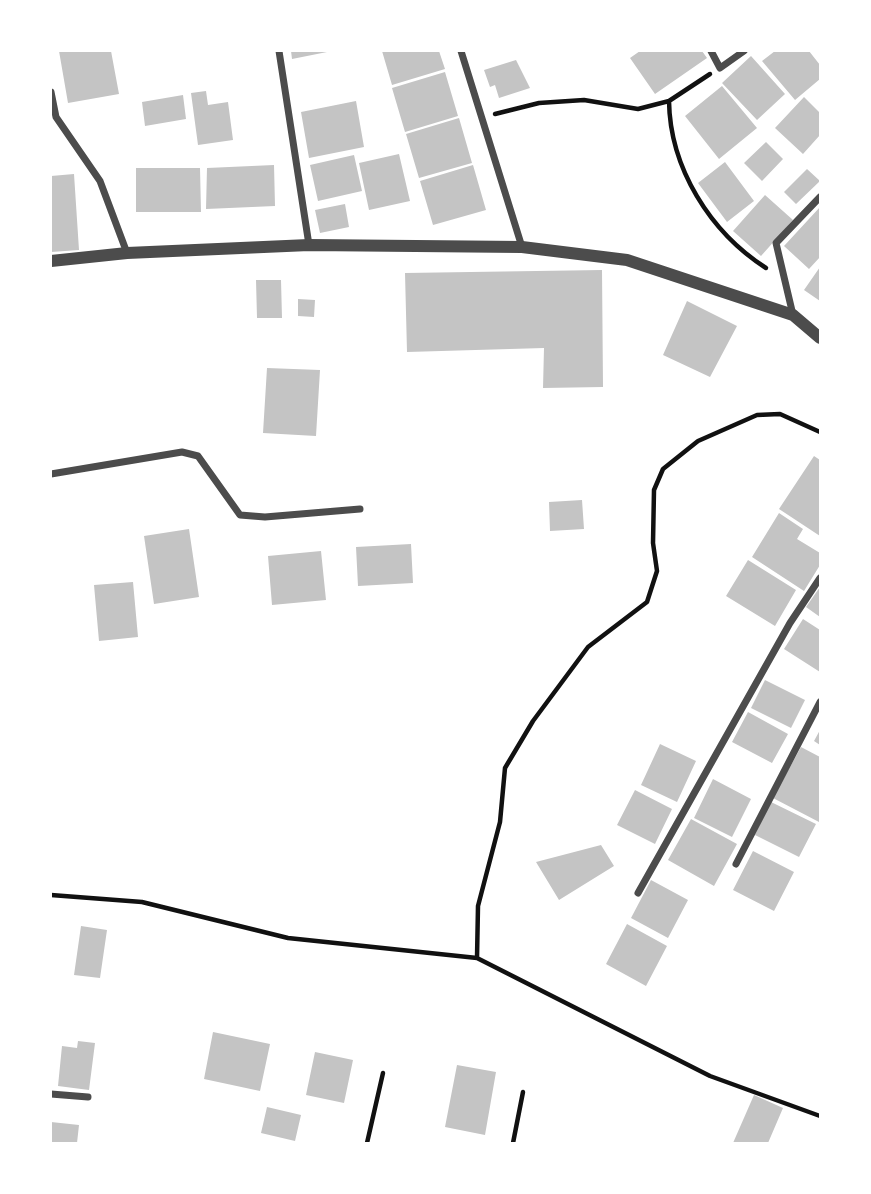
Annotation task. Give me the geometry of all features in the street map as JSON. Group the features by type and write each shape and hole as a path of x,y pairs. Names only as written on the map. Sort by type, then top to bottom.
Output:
{"street":[{"path":"279,51 309,245"},
{"path":"461,51 522,247"},
{"path":"711,51 720,68 744,51"},
{"path":"51,92 56,117 100,181 127,253"},
{"path":"793,316 776,243 820,197"},
{"path":"51,261 127,253 309,245 522,247 627,260 793,316 820,338"},
{"path":"51,474 182,452 198,456 240,515 265,517 360,509"},
{"path":"638,893 790,623 820,578"},
{"path":"736,864 820,702"},
{"path":"51,1094 88,1097"}],"path":[{"path":"481,117 539,103 584,100 638,109 669,101 720,68"},
{"path":"669,101 670,127 689,186 718,224 762,266 783,278"},
{"path":"477,958 478,906 499,822 505,768 533,721 589,647 647,602 657,571 653,543 654,490 663,469 698,442 757,415 780,414 820,432"},
{"path":"51,895 142,902 288,938 477,958 710,1076 820,1115"},
{"path":"367,1143 383,1073"},
{"path":"513,1143 523,1092"}],"building":[{"path":"59,51 111,51 119,94 68,103"},
{"path":"291,51 327,51 327,52 292,59"},
{"path":"382,51 439,51 445,69 392,85"},
{"path":"640,51 702,51 707,58 655,94 630,58"},
{"path":"775,51 809,51 820,65 820,79 795,100 762,61"},
{"path":"751,56 785,94 757,120 722,83"},
{"path":"516,60 530,88 499,98 495,85 490,87 484,70"},
{"path":"445,72 458,116 405,132 392,88"},
{"path":"722,86 757,128 719,159 685,116"},
{"path":"206,91 208,105 228,102 233,140 198,145 191,93"},
{"path":"183,95 186,119 145,126 142,102"},
{"path":"804,97 820,113 820,135 803,154 775,128"},
{"path":"356,101 364,147 309,158 301,112"},
{"path":"459,118 472,163 419,178 406,134"},
{"path":"766,142 783,159 762,181 744,163"},
{"path":"399,154 410,201 369,210 359,163"},
{"path":"354,155 362,191 318,201 310,165"},
{"path":"725,162 754,201 727,222 698,183"},
{"path":"274,165 275,206 206,209 207,168"},
{"path":"473,165 486,210 433,225 420,181"},
{"path":"136,168 200,168 201,212 136,212"},
{"path":"807,169 820,181 796,204 784,192"},
{"path":"74,174 79,250 51,252 51,176"},
{"path":"765,195 793,220 761,256 733,231"},
{"path":"345,204 349,227 320,233 315,210"},
{"path":"820,207 820,257 809,269 784,246"},
{"path":"820,267 820,301 804,290"},
{"path":"602,270 603,387 543,388 544,348 407,352 405,273"},
{"path":"256,280 281,280 282,318 257,318"},
{"path":"298,299 315,300 314,317 298,316"},
{"path":"687,301 737,326 710,377 663,355"},
{"path":"267,368 320,370 316,436 263,433"},
{"path":"814,456 820,460 820,536 779,509"},
{"path":"582,500 584,529 550,531 549,502"},
{"path":"779,513 803,529 797,539 820,553 820,565 804,591 752,557"},
{"path":"189,529 199,597 154,604 144,536"},
{"path":"411,544 413,583 358,586 356,547"},
{"path":"321,551 326,600 272,605 268,556"},
{"path":"748,560 796,590 775,626 726,596"},
{"path":"133,582 138,637 99,641 94,585"},
{"path":"820,587 820,617 806,607"},
{"path":"803,619 820,630 820,672 784,649"},
{"path":"765,680 805,700 791,728 751,708"},
{"path":"748,712 788,734 772,763 732,742"},
{"path":"820,730 820,745 814,741"},
{"path":"660,744 696,761 677,802 641,785"},
{"path":"801,747 820,757 819,822 773,798"},
{"path":"713,779 751,799 732,837 694,818"},
{"path":"635,790 672,809 655,844 617,825"},
{"path":"771,802 816,824 799,857 755,835"},
{"path":"691,819 737,844 714,886 668,860"},
{"path":"601,845 614,866 559,900 536,862"},
{"path":"753,851 794,872 774,911 733,890"},
{"path":"651,880 688,900 668,938 631,918"},
{"path":"627,924 667,946 646,986 606,964"},
{"path":"81,926 107,930 100,978 74,975"},
{"path":"213,1032 270,1044 260,1091 204,1079"},
{"path":"78,1041 95,1043 89,1090 58,1086 62,1046 77,1048"},
{"path":"315,1052 353,1060 344,1103 306,1095"},
{"path":"457,1065 496,1072 485,1135 445,1127"},
{"path":"754,1095 783,1108 768,1143 733,1143"},
{"path":"267,1107 301,1115 295,1141 261,1133"},
{"path":"51,1122 79,1125 77,1143 51,1143"}]}
